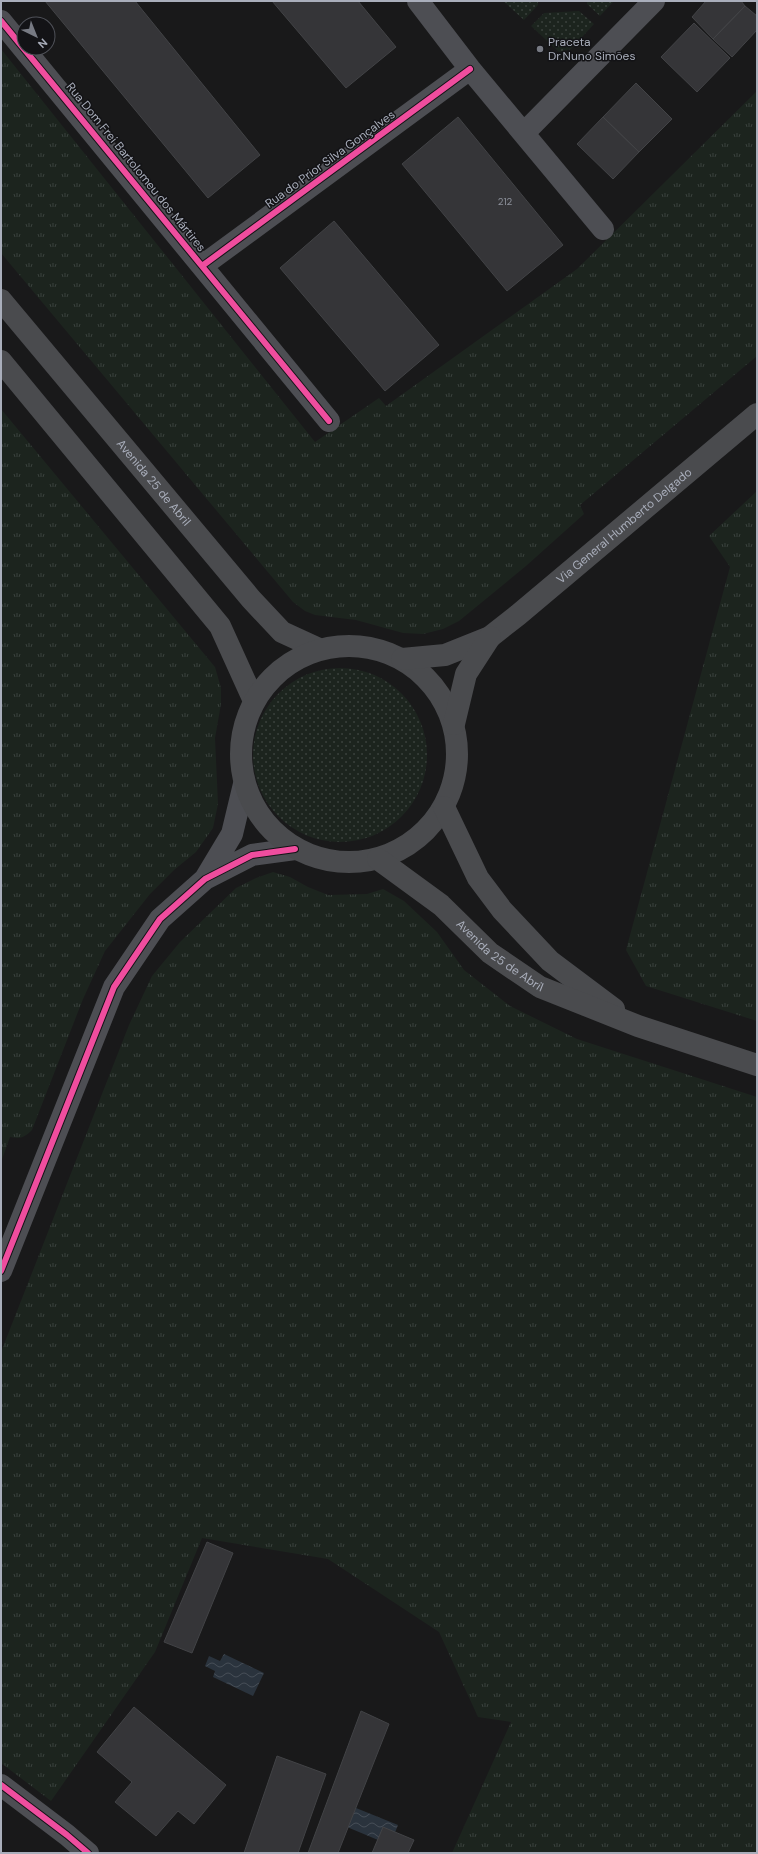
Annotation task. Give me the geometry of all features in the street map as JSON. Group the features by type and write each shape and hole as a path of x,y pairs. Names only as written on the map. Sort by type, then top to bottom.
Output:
{"main road":[{"name":"Avenida 25 de Abril","path":"1,300 251,599 282,632 319,649"},
{"path":"1,361 220,626 254,701"},
{"name":"Via General Humberto Delgado","path":"402,659 445,655 490,637 757,414"},
{"name":"Via General Humberto Delgado","path":"454,724 466,674 490,637"},
{"path":"348,645 376,648 402,659 425,676 443,698 454,724 458,752 456,774 455,781 444,807 427,830 404,848 378,859 350,863 322,860 296,850 273,833 255,810 244,784 240,756 243,728 254,701 270,678 293,661 319,649 348,645"},
{"name":"Avenida 25 de Abril","path":"444,807 478,878 502,910 550,961 638,1026"},
{"name":"Avenida 25 de Abril","path":"378,859 441,905 490,953 540,987 638,1026 757,1065"}],"street":[{"path":"524,134 654,1"},
{"path":"427,5 470,69 603,229"},
{"name":"Rua Dom Frei Bartolomeu dos Mártires","path":"1,21 329,421"},
{"name":"Rua do Prior Silva Gonçalves","path":"202,266 470,69"},
{"path":"1,1271 114,987 160,919 205,878 232,834 244,784"},
{"path":"205,878 252,855 296,850"},
{"path":"1,1785 67,1835 88,1853"}],"green space":[{"path":"503,1 538,1 538,5 524,20"},
{"path":"587,1 614,1 600,16 587,4"},
{"path":"579,11 594,24 571,49 559,52 531,26 544,13"},
{"path":"1,49 315,442 379,398 386,406 577,269 757,91 757,356 580,505 584,514 526,566 459,621 443,629 423,634 403,633 356,620 315,615 305,611 293,602 1,253"},
{"path":"1,409 215,667 221,688 221,704 215,738 218,804 213,828 196,852 174,870 150,894 105,951 83,999 32,1130 27,1135 22,1137 10,1137 1,1162"},
{"path":"757,491 757,1021 646,986 626,950 730,567 709,536"},
{"path":"349,668 373,674 389,682 402,693 413,706 421,722 426,738 426,772 421,788 413,804 402,817 389,828 365,839 349,842 331,842 315,839 291,828 278,817 267,804 259,788 254,772 253,746 256,730 267,706 278,693 291,682 307,674 323,669"},
{"path":"273,872 290,877 308,887 328,895 367,894 383,889 404,901 437,932 464,970 510,1006 577,1039 757,1097 757,1853 452,1853 511,1722 478,1717 439,1632 328,1559 202,1538 155,1652 51,1801 1,1763 1,1352 129,1025 152,976 180,942 236,888 256,878"}],"water":[{"path":"224,1654 264,1673 253,1696 213,1677 215,1671 205,1666 209,1656 220,1661"},
{"path":"356,1808 398,1825 390,1845 347,1827"}],"building":[{"path":"45,1 135,1 260,155 208,198"},
{"path":"272,1 358,1 396,47 346,88"},
{"path":"706,1 741,1 745,6 713,39 692,17"},
{"path":"745,6 757,16 757,30 732,57 713,39"},
{"path":"694,23 730,58 697,92 661,57"},
{"path":"636,83 672,119 639,152 603,117"},
{"path":"458,117 563,245 507,291 402,164"},
{"path":"603,117 639,152 613,179 577,144"},
{"path":"334,221 439,345 385,391 280,268"},
{"path":"207,1542 233,1553 192,1653 164,1642"},
{"path":"134,1707 226,1785 194,1824 178,1811 156,1836 115,1802 132,1782 97,1752"},
{"path":"361,1711 389,1724 338,1853 308,1853"},
{"path":"277,1756 326,1774 298,1853 244,1853"},
{"path":"383,1827 414,1840 408,1853 372,1853"}],"cycle path":[{"path":"1,21 329,421"},
{"path":"202,266 470,69"},
{"path":"1,1271 114,987 160,919 205,879 252,855 295,849"},
{"path":"1,1785 67,1835 88,1853"}],"place":[{"name":"Praceta Dr.Nuno Simões","path":"540,49"}]}
